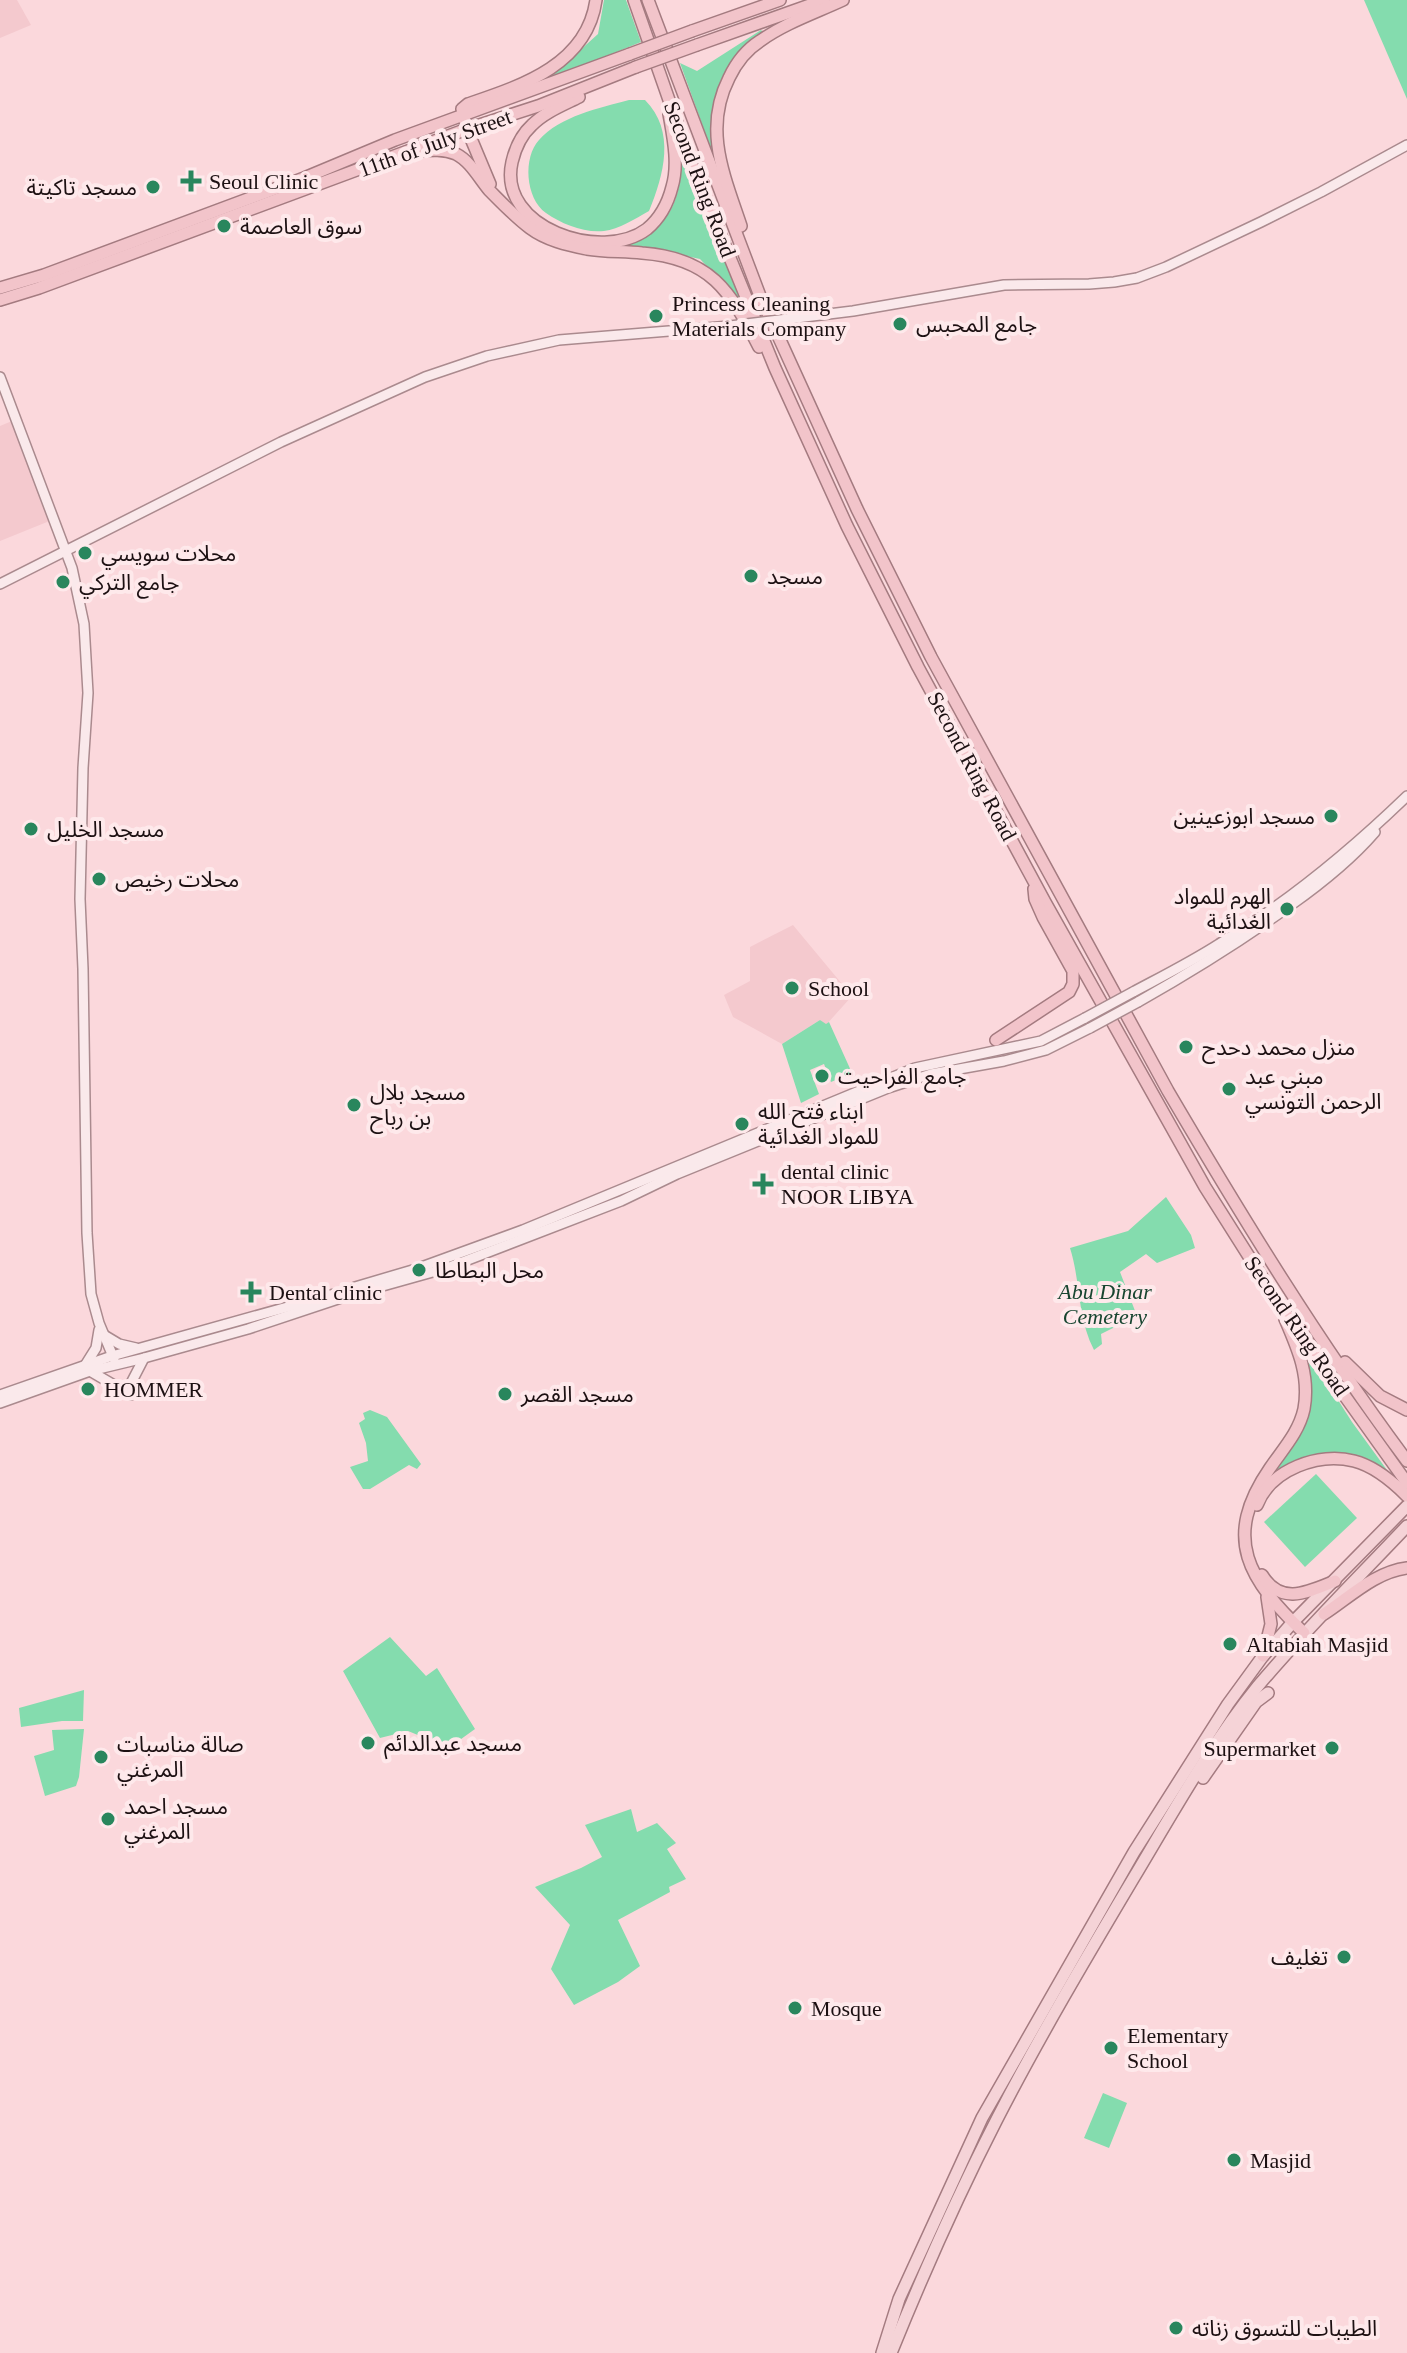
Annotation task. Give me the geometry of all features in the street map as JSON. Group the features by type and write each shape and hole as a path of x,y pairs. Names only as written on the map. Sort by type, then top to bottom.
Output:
{"highway":[{"path":"499,200 486,176 462,109 555,66 584,37 594,16 596,0"},
{"path":"607,80 531,125 514,152 511,169 515,192 524,210 537,223 580,241 606,243 643,231 659,217 673,186 675,163 667,107 632,0"},
{"name":"Second Ring Road","path":"632,0 690,160 775,368 876,586 1033,880 1205,1187 1279,1304 1407,1483"},
{"name":"Second Ring Road","path":"648,0 760,296 857,509 938,670 1168,1091 1296,1301 1407,1461"},
{"path":"655,0 660,30"},
{"path":"712,23 757,0"},
{"name":"11th of July Street","path":"0,288 44,275 304,178 395,140 780,0"},
{"name":"11th of July Street","path":"0,300 824,0"},
{"path":"760,296 720,156 717,109 730,74 757,42 843,0"},
{"path":"403,154 440,150 456,154 531,229 555,241 600,251 674,258 698,266 717,280 731,298 796,412"},
{"path":"265,219 268,209 284,198"},
{"path":"996,1040 1069,992 1073,984 1073,971 1035,899 1033,880"},
{"path":"1296,1301 1350,1368 1380,1396 1407,1410"},
{"path":"1279,1304 1300,1352 1306,1391 1296,1429 1248,1507 1244,1532 1247,1556 1255,1577 1265,1593 1304,1633"},
{"path":"1335,1581 1297,1594 1272,1588 1258,1570 1250,1534 1260,1497 1274,1481 1301,1465 1335,1458 1356,1461 1375,1470 1407,1496"},
{"path":"1324,1614 1374,1579 1407,1568"},
{"path":"1263,1656 1271,1624 1265,1593"}],"main road":[{"path":"0,584 403,385 507,350 559,340 730,326 853,311 1004,285 1089,284 1137,278 1261,222 1407,145"},
{"path":"0,377 66,550 77,589 86,644 88,693 80,899 89,1275 99,1323 114,1360"},
{"path":"0,1395 416,1269 740,1145 915,1068 1041,1041 1088,1023 1136,997 1293,893 1407,799"},
{"path":"0,1403 88,1368 99,1340 99,1323"},
{"path":"104,1335 142,1354"},
{"path":"88,1368 129,1392 142,1354"},
{"path":"1081,1954 1142,1838 1228,1704 1293,1622 1404,1510"},
{"path":"891,2353 982,2118 1081,1954 1226,1729 1257,1687 1304,1633 1407,1526"},
{"path":"1187,1791 1202,1779 1256,1702 1268,1693"},
{"path":"882,2353 899,2299 933,2238"}],"shaded area":[{"path":"0,0 17,0 31,25 0,38"},
{"path":"12,421 52,520 0,541 0,426"},
{"name":"School","path":"793,925 852,996 826,1025 820,1020 782,1044 733,1017 724,995 750,981 750,947"}],"green space":[{"path":"604,0 626,0 641,42 546,81 598,34"},
{"path":"1364,0 1407,0 1407,99"},
{"path":"761,30 763,32 724,76 720,174 680,63 697,71"},
{"path":"629,100 645,100 655,112 664,139 659,183 649,211 604,231 573,227 546,213 530,188 530,156 539,140 569,119"},
{"path":"682,151 745,307 700,259 644,247 614,246 645,235 665,219 679,188"},
{"path":"820,1020 826,1024 829,1022 852,1073 831,1082 824,1064 810,1070 819,1094 801,1103 782,1044"},
{"name":"Abu Dinar Cemetery","path":"1166,1197 1191,1235 1195,1248 1157,1263 1146,1254 1120,1272 1137,1316 1101,1334 1102,1344 1094,1350 1085,1325 1070,1248 1128,1231"},
{"path":"1292,1328 1352,1422 1403,1492 1375,1470 1337,1457 1258,1487 1296,1429 1306,1391"},
{"path":"370,1410 387,1417 421,1464 417,1469 409,1465 370,1489 363,1489 350,1467 368,1461 359,1423 365,1419 363,1413"},
{"path":"1316,1474 1357,1518 1305,1567 1264,1522"},
{"path":"390,1637 426,1676 437,1668 475,1729 443,1752 435,1742 408,1731 380,1738 343,1671"},
{"path":"84,1690 83,1721 21,1727 19,1708"},
{"path":"84,1729 76,1786 45,1796 34,1756 54,1750 52,1730"},
{"path":"631,1809 637,1832 657,1823 676,1843 667,1849 686,1879 669,1887 670,1892 618,1920 640,1966 618,1982 574,2005 551,1969 570,1925 535,1887 602,1857 585,1825"},
{"path":"1103,2093 1127,2103 1109,2148 1084,2138"}],"place":[{"name":"Seoul Clinic","path":"191,181"},
{"name":"مسجد تاكيتة","path":"153,187"},
{"name":"سوق العاصمة","path":"224,226"},
{"name":"Princess Cleaning Materials Company","path":"656,316"},
{"name":"جامع المحبس","path":"900,324"},
{"name":"محلات سويسي","path":"85,553"},
{"name":"مسجد","path":"751,576"},
{"name":"جامع التركي","path":"63,582"},
{"name":"مسجد ابوزعينين","path":"1331,816"},
{"name":"مسجد الخليل","path":"31,829"},
{"name":"محلات رخيص","path":"99,879"},
{"name":"الهرم للمواد الغدائية","path":"1287,909"},
{"name":"School","path":"792,988"},
{"name":"منزل محمد دحدح","path":"1186,1047"},
{"name":"جامع الفراحيت","path":"822,1076"},
{"name":"مبني عبد الرحمن التونسي","path":"1229,1089"},
{"name":"مسجد بلال بن رباح","path":"354,1105"},
{"name":"ابناء فتح الله للمواد الغدائية","path":"742,1124"},
{"name":"dental clinic NOOR LIBYA","path":"763,1184"},
{"name":"محل البطاطا","path":"419,1270"},
{"name":"Dental clinic","path":"251,1292"},
{"name":"HOMMER","path":"88,1389"},
{"name":"مسجد القصر","path":"505,1394"},
{"name":"Altabiah Masjid","path":"1230,1644"},
{"name":"مسجد عبدالدائم","path":"368,1743"},
{"name":"Supermarket","path":"1332,1748"},
{"name":"صالة مناسبات المرغني","path":"101,1757"},
{"name":"مسجد احمد المرغني","path":"108,1819"},
{"name":"تغليف","path":"1344,1957"},
{"name":"Mosque","path":"795,2008"},
{"name":"Elementary School","path":"1111,2048"},
{"name":"Masjid","path":"1234,2160"},
{"name":"الطيبات للتسوق زناته","path":"1176,2328"}]}
